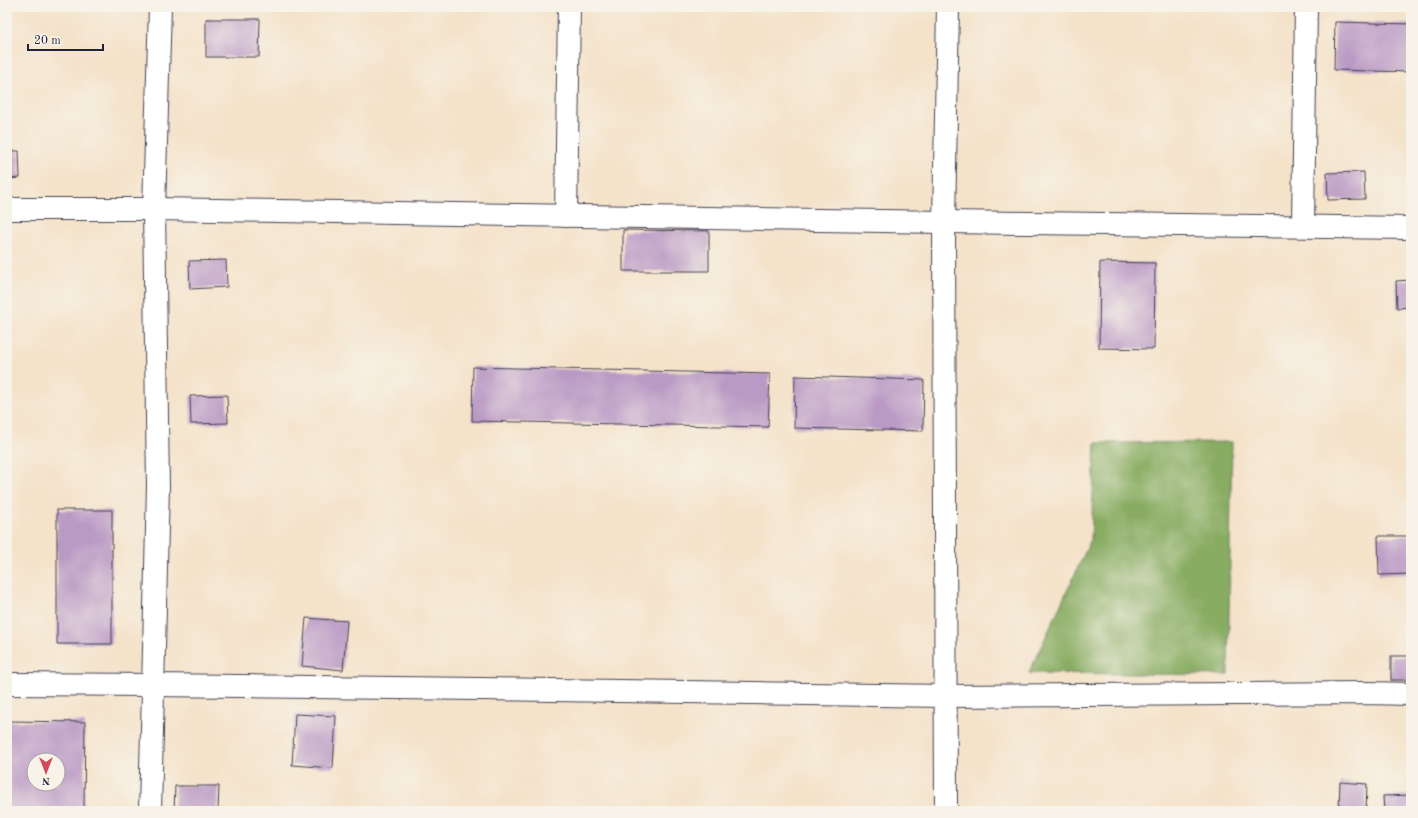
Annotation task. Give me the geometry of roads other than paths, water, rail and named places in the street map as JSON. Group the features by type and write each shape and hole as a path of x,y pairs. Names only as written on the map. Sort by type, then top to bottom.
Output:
{"street":[{"path":"150,811 158,486 154,209 160,7"},
{"path":"566,216 569,7"},
{"path":"946,811 944,222 948,7"},
{"path":"1303,225 1306,7"},
{"path":"7,209 154,209 944,222 1303,225 1411,228"},
{"path":"7,684 946,696 1367,692 1411,694"}]}
